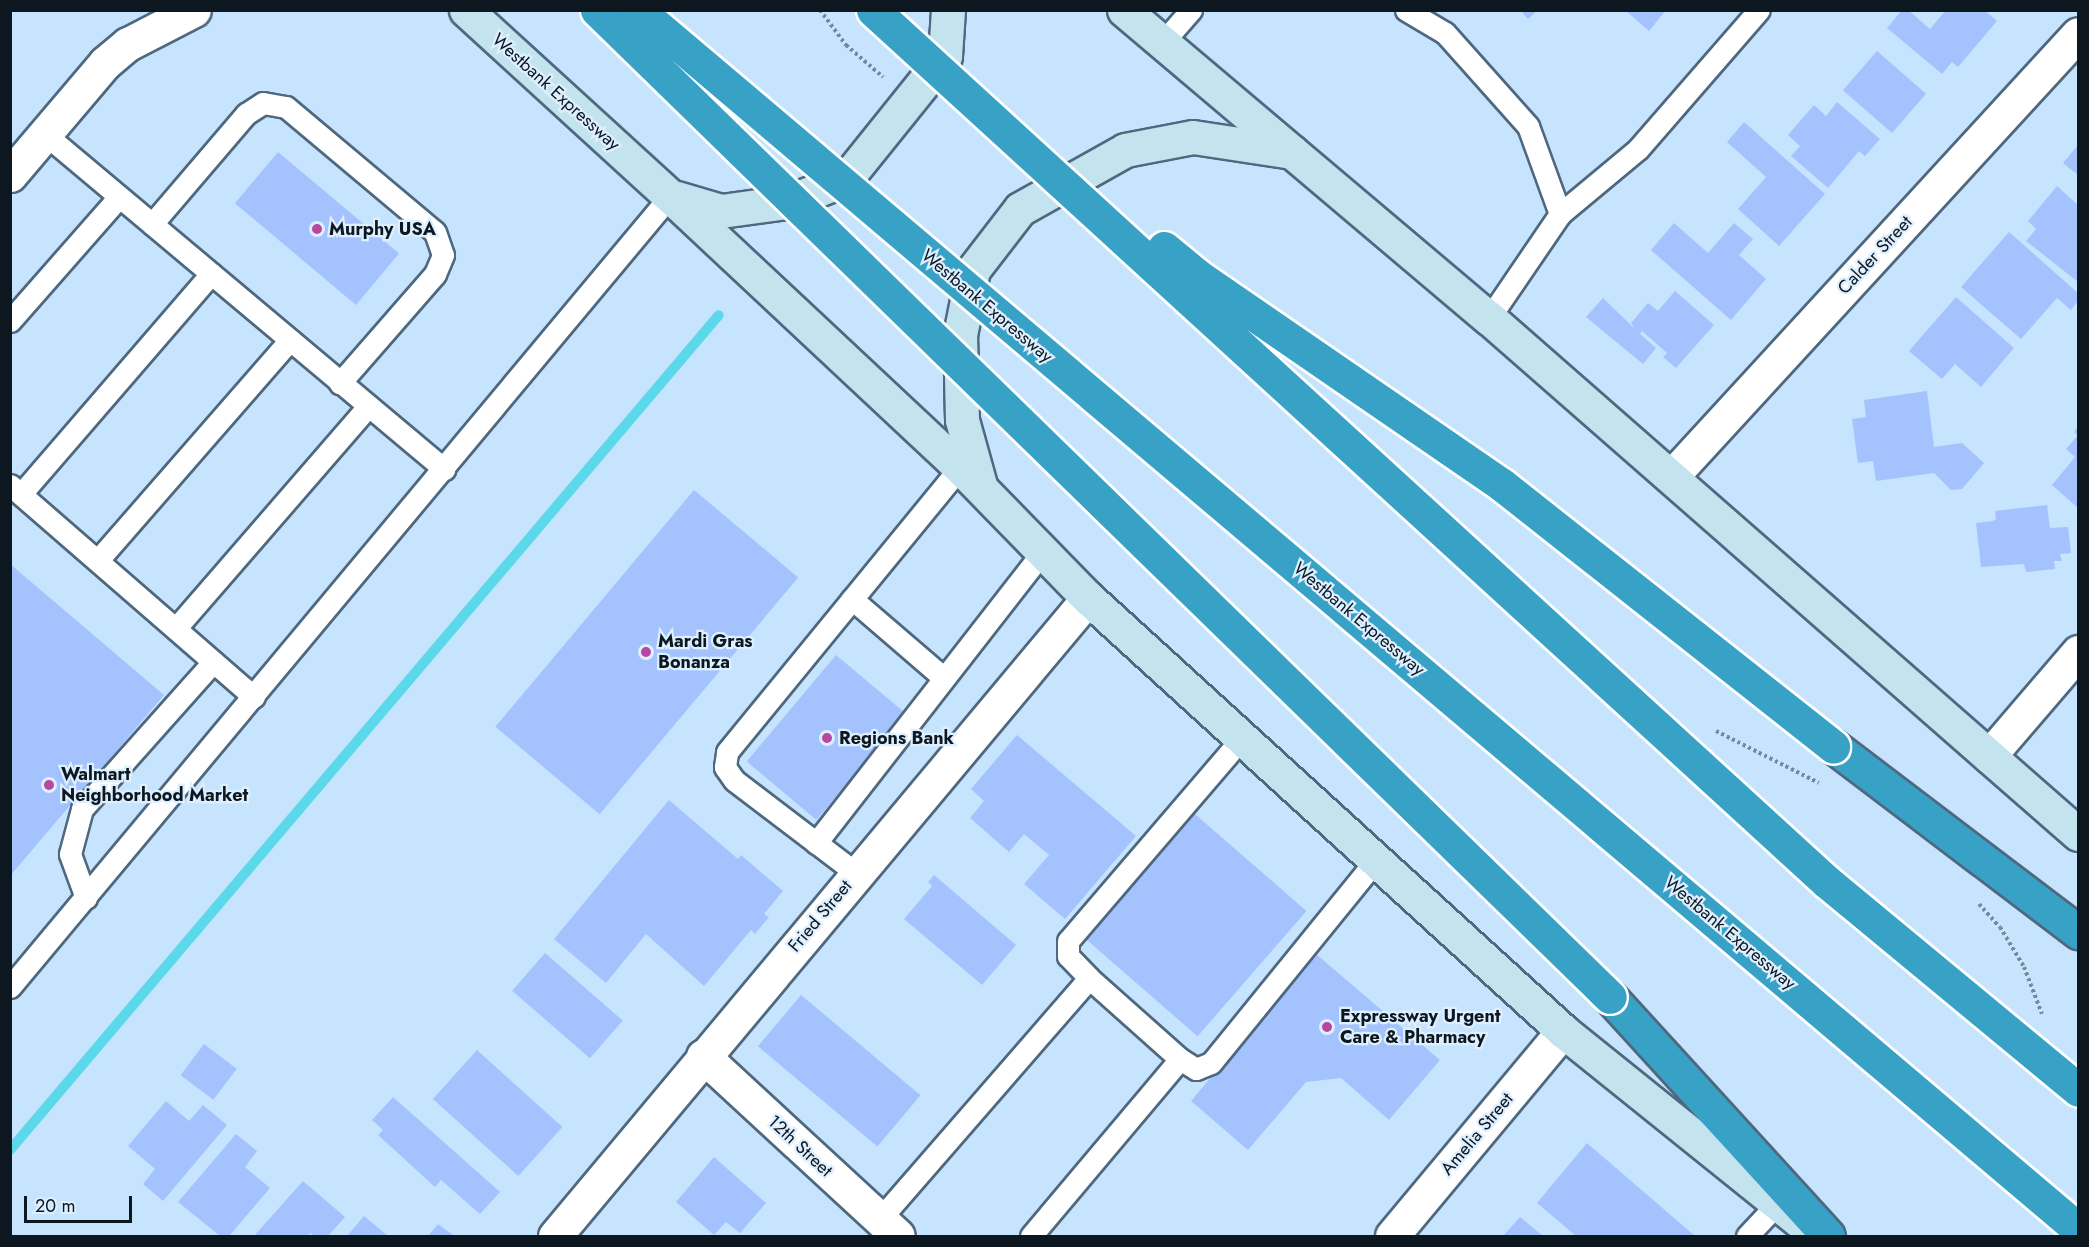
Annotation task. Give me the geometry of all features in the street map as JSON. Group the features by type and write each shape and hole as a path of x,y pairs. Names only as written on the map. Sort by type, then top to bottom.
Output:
{"highway":[{"path":"597,10 1610,997 1828,1236"},
{"name":"Westbank Expressway","path":"638,10 2079,1229"},
{"path":"873,10 1827,882 2079,1090"},
{"path":"878,10 1198,276 1502,485 1833,746 2079,932"}],"main road":[{"name":"Westbank Expressway","path":"466,10 670,196 970,477 1088,598 1563,1031 1818,1236"},
{"path":"670,196 721,211 787,202 846,179 945,56 948,10"},
{"path":"1124,10 1489,318 2079,834"},
{"path":"970,477 962,420 960,335 973,270 1020,209 1125,150 1193,137 1292,152"}],"street":[{"path":"10,175 105,63 120,51 194,10"},
{"name":"Calder Street","path":"1672,476 2075,45"},
{"name":"Fried Street","path":"555,1236 1088,598"},
{"path":"1989,756 2079,652"},
{"name":"Amelia Street","path":"1392,1236 1563,1031"},
{"name":"12th Street","path":"704,1056 888,1228"}],"lane":[{"path":"1162,43 1191,10"},
{"path":"1406,10 1445,33 1528,126 1560,213"},
{"path":"1489,318 1560,213 1638,148 1759,10"},
{"path":"152,224 246,114 263,103 286,107 435,232 443,255 435,274 340,382"},
{"path":"46,135 444,469"},
{"path":"13,978 86,898 670,196"},
{"path":"10,321 119,197"},
{"path":"211,274 16,489 254,697"},
{"path":"98,560 290,340"},
{"path":"176,628 369,406"},
{"path":"856,873 734,780 726,767 727,752 852,599 970,477"},
{"path":"816,843 1043,551"},
{"path":"852,599 944,678"},
{"path":"86,898 70,854 82,808 213,662"},
{"path":"1242,738 1068,941 1068,956 1089,978 1180,1059 1196,1069 1211,1064 1376,860"},
{"path":"888,1228 1089,978"},
{"path":"1031,1236 1180,1059"},
{"path":"1747,1236 1777,1204"}],"path":[{"path":"820,10 846,45 887,80"}],"building":[{"path":"1520,10 1538,10 1528,19"},
{"path":"1625,10 1666,10 1649,31"},
{"path":"1902,10 1908,10 1930,29 1946,10 1984,10 1997,21 1958,67 1952,62 1942,74 1887,28"},
{"path":"1877,51 1926,94 1892,133 1843,90"},
{"path":"1837,102 1880,139 1865,156 1859,151 1828,188 1791,156 1800,146 1788,135 1814,105 1826,116"},
{"path":"1744,122 1825,194 1779,246 1738,209 1766,177 1727,142"},
{"path":"2078,145 2078,175 2063,163"},
{"name":"Murphy USA","path":"278,152 399,254 356,305 235,203"},
{"path":"2057,186 2078,205 2078,282 2026,241 2036,229 2028,221"},
{"path":"1674,223 1708,253 1734,223 1753,239 1739,255 1766,279 1731,320 1651,250"},
{"path":"2009,232 2078,293 2078,301 2071,310 2057,298 2021,339 1961,287"},
{"path":"1675,291 1714,325 1676,368 1663,357 1667,353 1642,331 1640,334 1656,348 1643,364 1586,317 1603,298 1634,328 1631,323 1648,303 1658,311"},
{"path":"1956,297 2014,348 1981,387 1955,364 1942,379 1909,351"},
{"path":"1927,391 1934,447 1962,443 1984,463 1962,489 1951,490 1934,473 1876,481 1873,461 1858,463 1852,419 1866,417 1864,400"},
{"path":"2078,435 2078,508 2052,485 2075,457 2066,449"},
{"name":"Mardi Gras Bonanza","path":"694,490 798,577 600,814 495,727"},
{"path":"2047,505 2050,528 2068,527 2071,553 2060,554 2062,561 2054,561 2055,569 2026,572 2024,564 1981,567 1976,523 1993,521 1996,519 1995,511"},
{"name":"Walmart Neighborhood Market","path":"10,564 164,695 10,876"},
{"name":"Regions Bank","path":"836,655 906,713 816,820 747,761"},
{"path":"1017,735 1136,836 1065,919 1024,884 1049,855 1024,834 1009,852 970,818 984,801 971,789"},
{"path":"669,800 738,859 741,855 783,891 764,914 769,917 755,934 751,930 704,986 646,934 606,983 554,939"},
{"path":"1188,808 1306,911 1198,1036 1079,933"},
{"path":"934,875 1016,945 982,985 904,919 932,886 928,882"},
{"path":"545,953 623,1021 590,1058 512,991"},
{"path":"1316,954 1440,1060 1389,1120 1341,1078 1306,1082 1248,1150 1191,1101"},
{"path":"801,995 921,1095 877,1147 758,1046"},
{"path":"204,1044 237,1069 213,1100 181,1075"},
{"path":"477,1050 562,1127 518,1176 433,1099"},
{"path":"393,1097 500,1192 480,1214 441,1180 435,1187 378,1135 383,1130 372,1120"},
{"path":"166,1101 189,1121 203,1105 227,1125 163,1201 143,1184 155,1169 128,1146"},
{"path":"236,1134 257,1151 245,1167 270,1188 229,1236 220,1236 178,1202"},
{"path":"1587,1143 1695,1236 1576,1236 1537,1203"},
{"path":"714,1157 766,1203 740,1233 726,1222 714,1235 676,1202"},
{"path":"303,1181 345,1217 328,1236 314,1236 310,1233 308,1236 254,1236"},
{"path":"364,1216 388,1236 347,1236"},
{"path":"1520,1217 1543,1236 1503,1236"},
{"path":"438,1224 454,1236 428,1236"}],"waterway":[{"path":"10,1150 719,315"}],"place":[{"name":"Murphy USA","path":"317,229"},
{"name":"Mardi Gras Bonanza","path":"646,652"},
{"name":"Regions Bank","path":"827,738"},
{"name":"Walmart Neighborhood Market","path":"49,785"},
{"name":"Expressway Urgent Care & Pharmacy","path":"1327,1027"}]}
